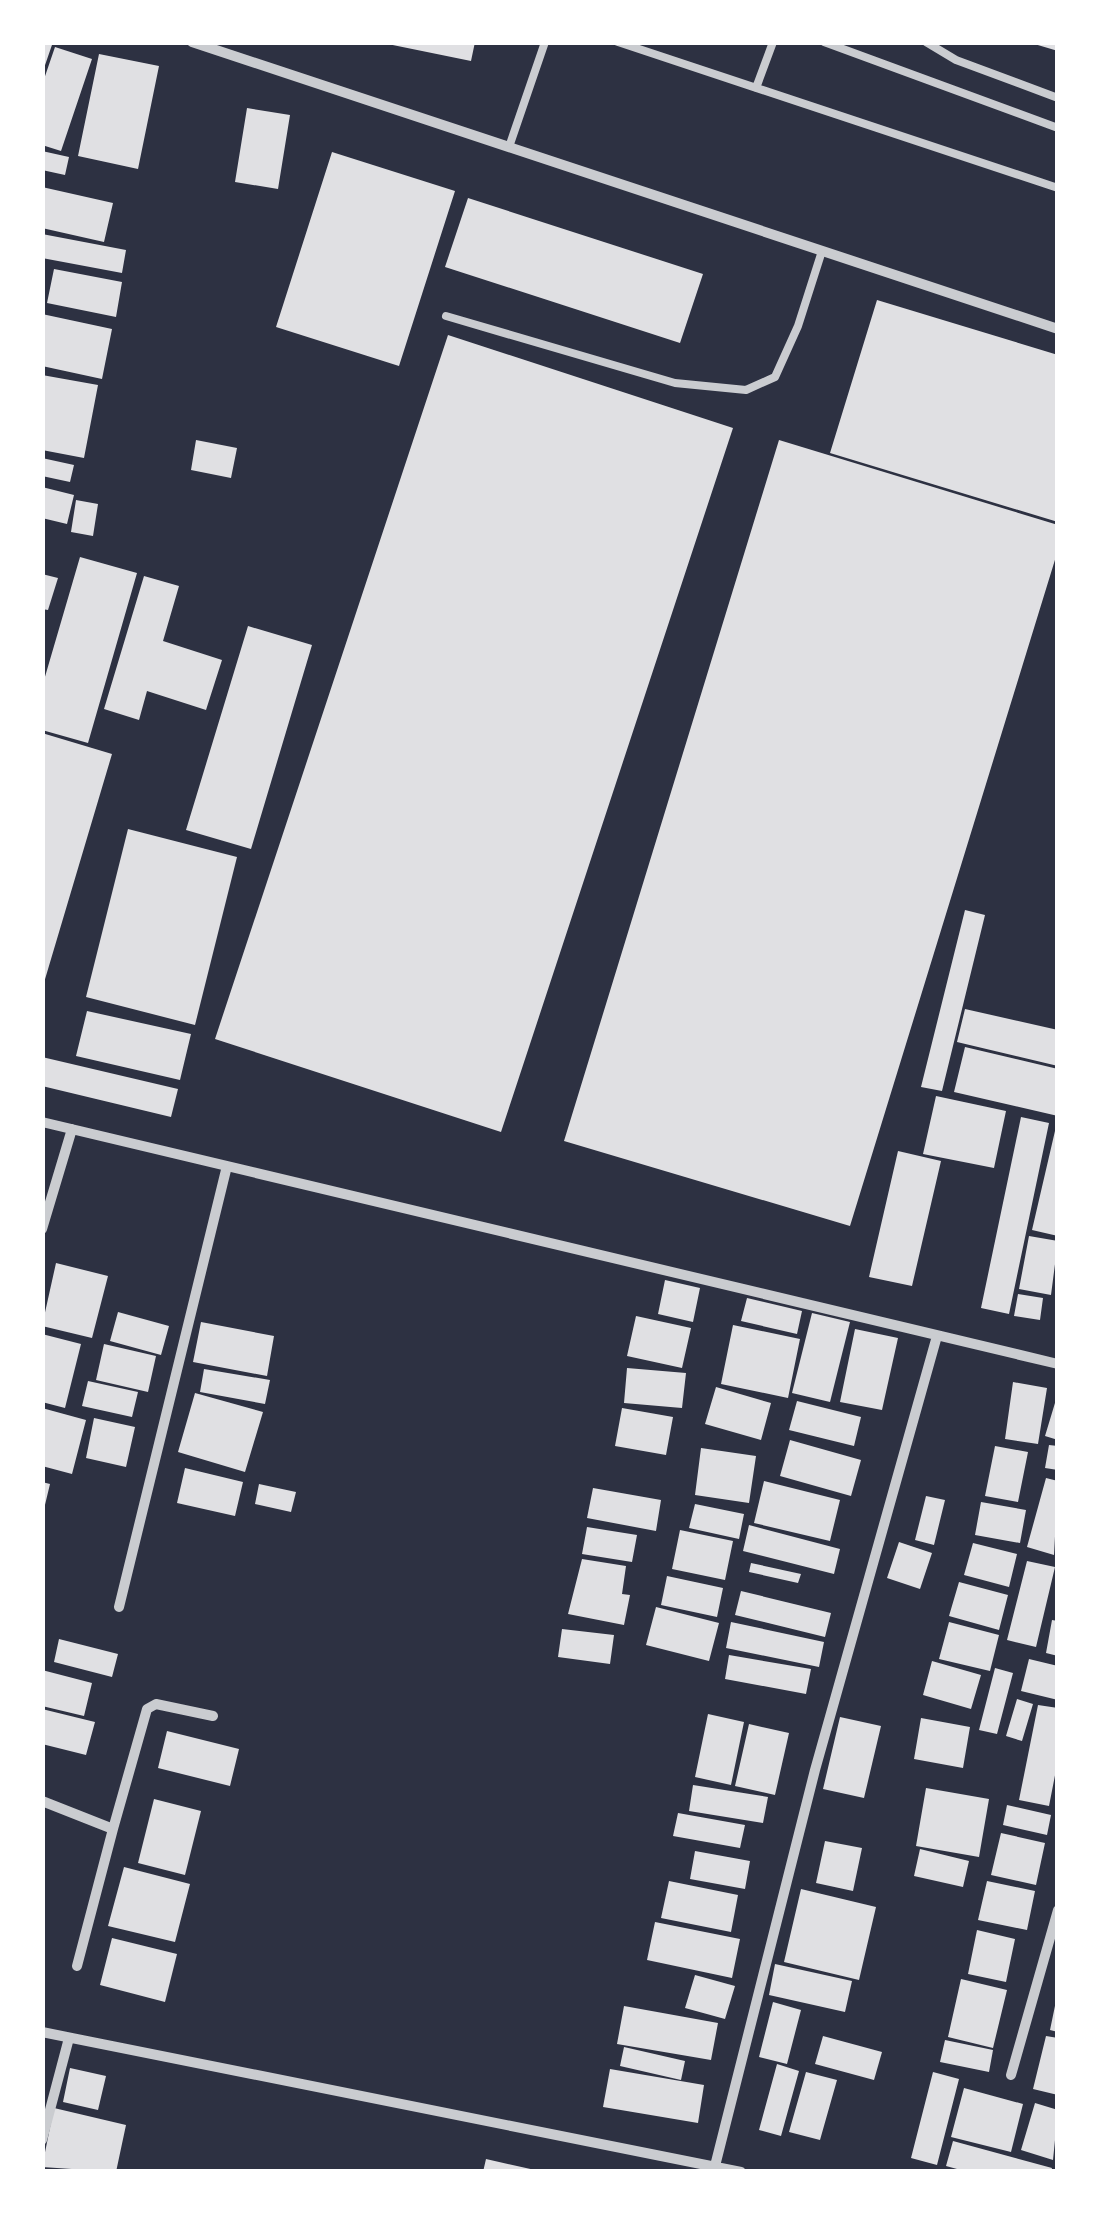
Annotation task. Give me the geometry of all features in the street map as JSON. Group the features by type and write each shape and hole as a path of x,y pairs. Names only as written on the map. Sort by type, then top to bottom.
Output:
{"street":[{"path":"192,42 1058,329"},
{"path":"42,1122 1058,1364"},
{"path":"42,1229 72,1129"},
{"path":"119,1608 226,1166"},
{"path":"715,2166 815,1770 937,1336"},
{"path":"77,1966 147,1709 156,1704 213,1716"},
{"path":"42,1802 113,1828"},
{"path":"1011,2075 1058,1910"},
{"path":"42,2032 741,2172"},
{"path":"42,2140 69,2038"}],"lane":[{"path":"508,148 546,42"},
{"path":"618,42 1058,188"},
{"path":"756,88 773,42"},
{"path":"824,42 1058,128"},
{"path":"926,42 956,60 1058,98"},
{"path":"446,316 676,383 746,390 774,377 798,326 822,251"}],"building":[{"path":"42,42 53,42 43,71 42,71"},
{"path":"378,42 475,42 471,61"},
{"path":"1058,42 1058,51 1031,43"},
{"path":"55,47 92,59 61,151 42,145 42,85"},
{"path":"99,54 159,66 138,169 78,156"},
{"path":"247,108 290,115 278,189 235,182"},
{"path":"42,151 69,157 65,175 42,170"},
{"path":"332,152 455,191 399,366 276,327"},
{"path":"42,187 113,203 104,242 42,228"},
{"path":"468,198 703,274 680,343 445,267"},
{"path":"42,234 126,250 122,273 42,258"},
{"path":"54,269 122,282 116,317 47,303"},
{"path":"877,300 1058,355 1058,522 830,453"},
{"path":"42,314 112,329 102,379 42,366"},
{"path":"448,335 733,428 501,1132 215,1039"},
{"path":"42,375 98,385 84,458 42,450"},
{"path":"196,440 237,448 231,478 191,470"},
{"path":"779,440 1058,525 1058,550 850,1226 564,1141"},
{"path":"42,458 74,465 70,482 42,476"},
{"path":"42,487 74,495 67,524 42,518"},
{"path":"76,500 98,504 93,536 71,532"},
{"path":"80,557 137,573 88,743 42,730 42,687"},
{"path":"42,574 58,578 48,610 42,609"},
{"path":"144,576 179,586 163,641 222,660 206,710 147,691 139,720 104,709"},
{"path":"248,626 312,645 251,849 186,830"},
{"path":"42,733 112,754 43,986 42,986"},
{"path":"128,829 237,857 195,1025 86,997"},
{"path":"965,910 985,915 942,1091 921,1087"},
{"path":"965,1009 1058,1030 1058,1066 957,1042"},
{"path":"87,1011 191,1034 180,1080 76,1056"},
{"path":"965,1047 1058,1069 1058,1116 954,1092"},
{"path":"42,1057 178,1089 171,1117 42,1086"},
{"path":"936,1096 1006,1111 994,1168 923,1154"},
{"path":"1021,1117 1049,1123 1009,1314 981,1308"},
{"path":"1058,1118 1058,1236 1032,1230"},
{"path":"898,1151 941,1161 912,1286 869,1277"},
{"path":"1029,1236 1058,1241 1051,1295 1019,1289"},
{"path":"56,1263 108,1276 92,1338 42,1326"},
{"path":"665,1280 700,1288 693,1322 658,1314"},
{"path":"1018,1294 1043,1298 1040,1320 1014,1316"},
{"path":"747,1298 802,1311 797,1334 741,1321"},
{"path":"118,1312 169,1326 161,1355 110,1341"},
{"path":"812,1313 850,1322 830,1402 792,1393"},
{"path":"636,1316 691,1328 682,1368 627,1356"},
{"path":"201,1322 274,1336 267,1376 193,1362"},
{"path":"733,1325 800,1339 788,1398 721,1384"},
{"path":"855,1329 898,1338 882,1410 840,1402"},
{"path":"42,1334 81,1344 65,1408 42,1402"},
{"path":"104,1344 156,1356 148,1392 96,1380"},
{"path":"627,1368 686,1373 682,1408 624,1403"},
{"path":"204,1369 270,1380 265,1404 200,1392"},
{"path":"88,1381 138,1392 132,1417 82,1406"},
{"path":"1013,1382 1047,1388 1038,1444 1005,1439"},
{"path":"716,1387 771,1403 761,1440 705,1424"},
{"path":"195,1393 263,1412 245,1472 178,1452"},
{"path":"1058,1393 1058,1440 1045,1436"},
{"path":"797,1401 861,1417 854,1446 789,1430"},
{"path":"42,1408 86,1420 72,1474 42,1466"},
{"path":"622,1408 673,1417 666,1455 615,1446"},
{"path":"94,1418 135,1427 126,1467 86,1458"},
{"path":"790,1440 861,1460 851,1496 780,1476"},
{"path":"1049,1445 1058,1446 1058,1470 1045,1468"},
{"path":"995,1446 1028,1452 1018,1502 985,1496"},
{"path":"701,1448 756,1456 749,1503 695,1495"},
{"path":"185,1468 243,1482 235,1516 177,1503"},
{"path":"1046,1478 1058,1481 1054,1555 1027,1547"},
{"path":"764,1481 840,1500 830,1541 754,1523"},
{"path":"42,1482 50,1484 44,1509 42,1509"},
{"path":"259,1484 296,1492 291,1512 255,1504"},
{"path":"593,1488 661,1500 656,1531 587,1518"},
{"path":"926,1496 945,1500 934,1545 915,1540"},
{"path":"981,1502 1026,1510 1020,1543 975,1535"},
{"path":"695,1504 744,1514 739,1539 689,1528"},
{"path":"749,1525 840,1549 834,1574 743,1551"},
{"path":"587,1527 637,1535 632,1562 582,1554"},
{"path":"680,1530 733,1541 725,1580 672,1569"},
{"path":"899,1542 932,1553 920,1589 887,1578"},
{"path":"973,1543 1017,1554 1009,1587 964,1575"},
{"path":"582,1559 626,1566 622,1594 630,1595 624,1625 568,1614"},
{"path":"1027,1561 1055,1567 1036,1647 1007,1640"},
{"path":"751,1563 801,1574 798,1583 749,1572"},
{"path":"667,1576 723,1588 717,1617 661,1605"},
{"path":"959,1582 1008,1595 999,1630 949,1616"},
{"path":"741,1591 831,1613 825,1637 735,1615"},
{"path":"656,1607 719,1623 709,1661 646,1645"},
{"path":"1052,1620 1058,1621 1058,1656 1046,1653"},
{"path":"731,1622 824,1642 819,1667 726,1648"},
{"path":"949,1622 999,1635 990,1671 939,1659"},
{"path":"562,1629 614,1635 610,1664 558,1657"},
{"path":"59,1639 118,1654 112,1677 54,1662"},
{"path":"729,1655 811,1669 806,1694 725,1679"},
{"path":"1029,1659 1058,1666 1058,1700 1021,1691"},
{"path":"932,1661 981,1675 971,1709 923,1695"},
{"path":"995,1668 1013,1673 997,1734 979,1730"},
{"path":"42,1670 92,1683 84,1716 42,1706"},
{"path":"1017,1699 1033,1704 1022,1741 1006,1736"},
{"path":"1038,1705 1058,1708 1058,1760 1049,1806 1019,1800"},
{"path":"42,1709 95,1722 86,1755 42,1744"},
{"path":"708,1714 744,1722 731,1785 695,1777"},
{"path":"840,1717 881,1726 864,1798 823,1789"},
{"path":"921,1718 970,1727 963,1768 914,1759"},
{"path":"749,1724 789,1733 775,1795 735,1786"},
{"path":"167,1731 239,1749 230,1786 158,1768"},
{"path":"693,1785 768,1797 763,1823 689,1811"},
{"path":"926,1788 989,1799 979,1857 916,1846"},
{"path":"154,1799 201,1811 185,1875 138,1863"},
{"path":"1007,1805 1051,1815 1047,1835 1003,1825"},
{"path":"678,1813 745,1825 740,1848 673,1836"},
{"path":"1001,1833 1045,1843 1036,1885 991,1875"},
{"path":"825,1841 862,1848 853,1891 816,1883"},
{"path":"920,1849 969,1861 963,1887 914,1876"},
{"path":"695,1851 750,1861 745,1889 690,1879"},
{"path":"124,1867 190,1884 175,1942 108,1926"},
{"path":"669,1881 738,1895 731,1932 661,1918"},
{"path":"987,1881 1035,1891 1027,1930 978,1920"},
{"path":"801,1889 876,1907 859,1980 784,1962"},
{"path":"655,1922 740,1939 732,1978 647,1960"},
{"path":"977,1930 1015,1939 1006,1982 968,1974"},
{"path":"112,1938 177,1954 165,2002 100,1985"},
{"path":"775,1964 852,1981 845,2012 769,1995"},
{"path":"695,1975 735,1986 725,2019 685,2008"},
{"path":"961,1979 1007,1990 993,2048 948,2037"},
{"path":"1058,2001 1058,2032 1050,2030"},
{"path":"773,2002 801,2010 787,2064 759,2057"},
{"path":"624,2006 718,2023 711,2060 617,2044"},
{"path":"823,2036 882,2052 874,2080 815,2064"},
{"path":"1046,2036 1058,2038 1058,2095 1033,2089"},
{"path":"945,2040 993,2050 989,2072 940,2062"},
{"path":"624,2047 685,2061 681,2080 620,2066"},
{"path":"777,2064 799,2071 781,2136 759,2130"},
{"path":"70,2068 106,2076 98,2110 63,2102"},
{"path":"610,2069 704,2085 698,2123 603,2107"},
{"path":"806,2072 837,2080 820,2140 789,2132"},
{"path":"933,2072 959,2079 937,2165 911,2158"},
{"path":"964,2088 1023,2104 1011,2152 951,2137"},
{"path":"1035,2103 1058,2110 1053,2160 1021,2150"},
{"path":"54,2108 126,2125 116,2172 42,2167"},
{"path":"953,2141 1052,2168 1051,2172 968,2172 946,2166"},
{"path":"486,2159 535,2170 535,2172 483,2172"}]}
